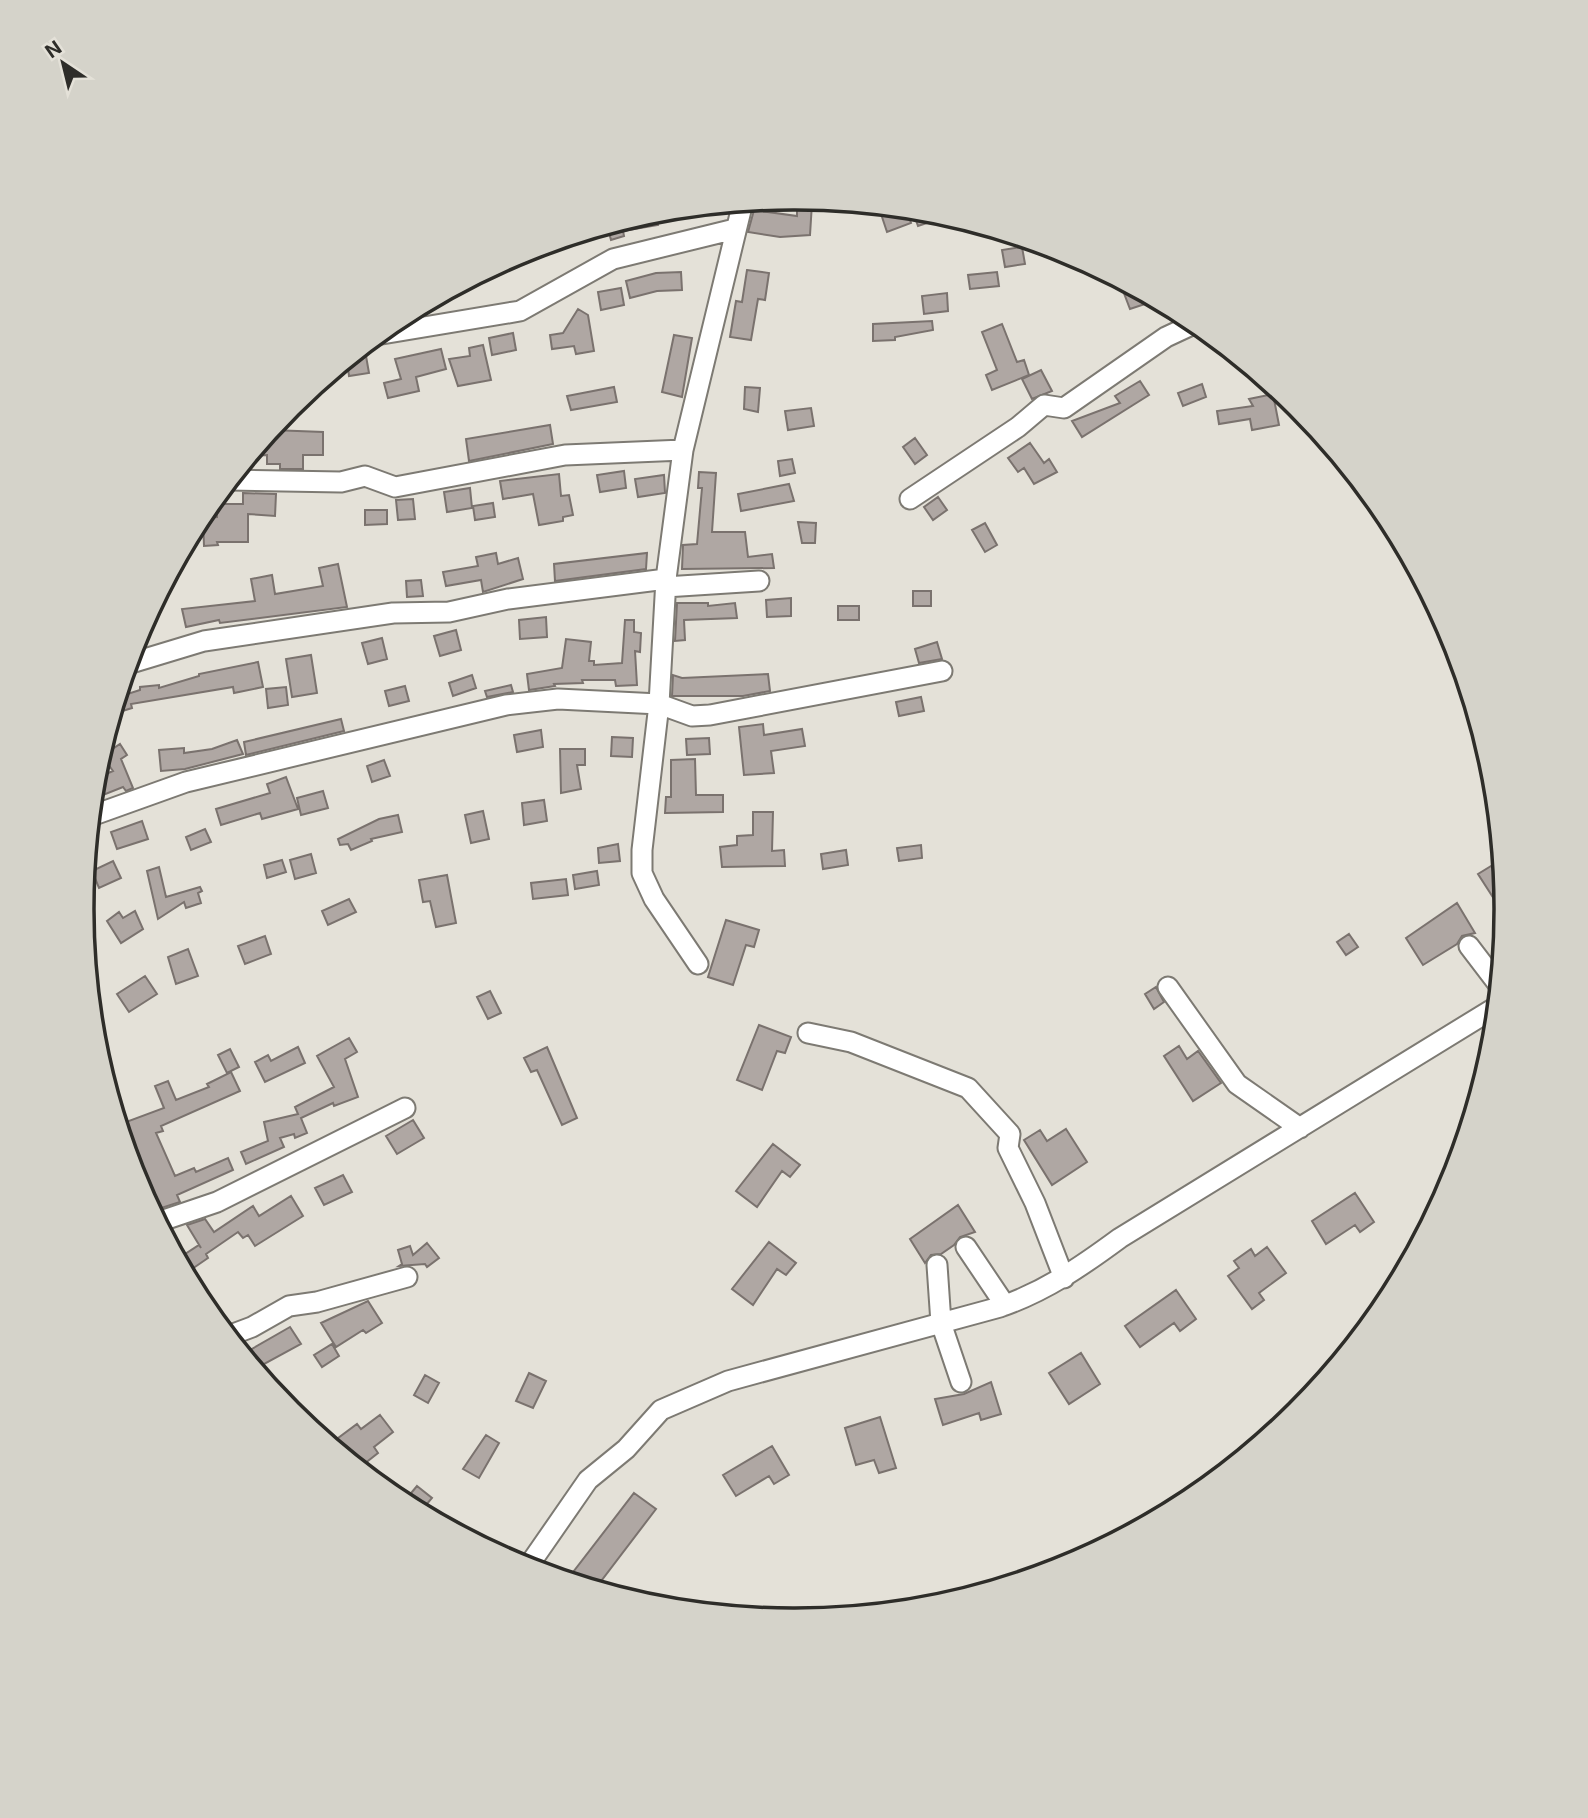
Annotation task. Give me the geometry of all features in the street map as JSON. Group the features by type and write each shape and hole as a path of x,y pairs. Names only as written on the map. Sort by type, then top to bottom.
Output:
{"street":[{"path":"698,964 654,899 642,873 659,704 666,583 683,450 740,212"},
{"path":"399,331 520,311 613,259 735,229"},
{"path":"910,499 1018,426 1044,405 1063,408 1166,337 1185,328"},
{"path":"241,480 341,482 365,476 395,487 565,455 683,450"},
{"path":"141,660 204,641 393,613 449,612 508,599 666,583 759,581"},
{"path":"101,813 186,782 506,705 558,699 659,704 692,716 710,715 942,671"},
{"path":"1469,946 1490,974"},
{"path":"1168,987 1237,1084 1300,1128"},
{"path":"534,1558 588,1480 626,1449 661,1410 728,1381 1005,1305 1064,1278 1121,1238 1486,1013"},
{"path":"808,1033 852,1042 968,1088 1010,1134 1009,1148 1035,1203 1064,1278"},
{"path":"167,1219 217,1202 405,1108"},
{"path":"966,1247 1005,1305"},
{"path":"937,1265 941,1323 961,1382"},
{"path":"237,1333 289,1306 317,1302 407,1277"}],"building":[{"path":"797,209 812,210 810,235 780,237 748,232 754,211 797,216"},
{"path":"881,215 910,219 911,223 887,232"},
{"path":"916,221 928,223 918,226"},
{"path":"658,223 623,231 624,236 611,240 609,234 613,233"},
{"path":"1022,248 1025,264 1005,267 1002,250"},
{"path":"747,270 769,273 765,300 758,299 751,340 730,337 736,301 742,302"},
{"path":"681,272 682,290 657,291 630,298 626,281 656,273"},
{"path":"997,272 999,286 970,289 968,275"},
{"path":"621,288 624,305 601,310 598,292"},
{"path":"947,293 948,311 924,314 922,296"},
{"path":"1124,293 1145,304 1130,309"},
{"path":"578,309 588,315 594,351 576,354 574,346 552,349 550,335 563,333"},
{"path":"932,321 933,330 895,337 895,340 873,341 873,324"},
{"path":"1002,324 1017,362 1024,360 1029,375 992,390 986,375 997,370 982,332"},
{"path":"513,333 516,350 492,355 489,338"},
{"path":"674,335 692,338 682,397 662,392"},
{"path":"483,345 491,380 458,386 449,359 470,356 469,348"},
{"path":"441,349 446,369 416,377 419,391 388,398 384,383 401,379 395,359"},
{"path":"365,356 369,373 349,376 348,370"},
{"path":"1041,370 1052,391 1032,399 1022,379"},
{"path":"1140,381 1149,395 1082,437 1072,421 1120,403 1115,396"},
{"path":"1202,384 1206,397 1183,406 1178,393"},
{"path":"614,387 617,402 571,410 567,396"},
{"path":"745,387 760,388 758,412 744,409"},
{"path":"1268,395 1274,401 1279,425 1252,430 1250,419 1219,424 1217,411 1253,406 1249,399"},
{"path":"811,408 814,426 788,430 785,411"},
{"path":"550,425 553,444 469,461 466,439"},
{"path":"284,430 323,432 323,455 303,455 303,469 280,469 280,464 267,464 267,455 262,455"},
{"path":"915,438 927,455 915,464 903,447"},
{"path":"1030,443 1044,463 1049,459 1057,472 1034,484 1024,468 1018,472 1008,458"},
{"path":"792,459 795,473 780,476 778,461"},
{"path":"624,471 626,488 600,492 597,475"},
{"path":"699,472 716,473 712,532 745,532 748,557 772,554 774,568 682,569 683,545 697,544 702,488 698,488"},
{"path":"559,474 561,496 569,495 573,515 563,517 563,521 539,525 533,494 503,499 500,481"},
{"path":"664,475 665,493 638,497 635,479"},
{"path":"789,484 794,501 741,511 738,494"},
{"path":"470,488 472,508 447,512 444,492"},
{"path":"243,493 276,494 275,516 248,514 248,542 217,542 218,545 204,546 204,534 224,504 243,504"},
{"path":"938,497 947,510 933,520 924,507"},
{"path":"413,499 415,519 398,520 396,500"},
{"path":"493,503 495,517 475,520 473,506"},
{"path":"365,510 387,510 387,524 365,525"},
{"path":"798,522 816,523 815,543 802,543"},
{"path":"985,523 997,545 985,552 972,530"},
{"path":"496,553 498,564 518,558 523,579 483,592 481,580 446,586 443,572 478,566 476,557"},
{"path":"647,553 646,569 555,581 554,564"},
{"path":"338,564 347,607 220,623 219,620 186,627 182,609 255,601 251,579 272,575 275,594 323,586 319,568"},
{"path":"421,580 423,596 407,597 406,581"},
{"path":"913,591 931,591 931,606 913,606"},
{"path":"791,598 791,616 767,617 766,600"},
{"path":"677,603 708,603 708,606 735,603 737,618 684,620 685,640 675,641"},
{"path":"838,606 859,606 859,620 838,620"},
{"path":"546,617 547,637 520,639 519,620"},
{"path":"625,620 634,620 634,632 641,633 640,652 635,651 637,685 616,686 615,680 582,680 583,683 554,684 555,686 529,690 527,674 562,668 566,639 591,642 589,661 594,661 594,665 622,663"},
{"path":"456,630 461,650 440,656 434,636"},
{"path":"382,638 387,659 368,664 362,643"},
{"path":"937,642 942,659 919,663 915,649"},
{"path":"311,655 317,693 292,697 286,659"},
{"path":"258,662 263,687 234,693 233,687 131,704 132,708 124,711 129,694 140,690 140,687 159,685 159,688 199,674"},
{"path":"768,674 770,691 743,696 672,696 673,675 682,678"},
{"path":"472,675 476,688 453,696 449,683"},
{"path":"511,685 513,692 487,697 485,691"},
{"path":"405,686 409,701 389,706 385,691"},
{"path":"286,687 288,705 268,708 266,689"},
{"path":"921,697 924,711 899,716 896,702"},
{"path":"341,719 344,731 246,755 244,742"},
{"path":"763,724 764,735 802,729 805,746 771,751 774,773 744,775 739,727"},
{"path":"541,730 543,747 517,752 514,735"},
{"path":"612,737 633,738 632,757 611,756"},
{"path":"709,738 710,754 687,755 686,739"},
{"path":"237,740 243,754 185,769 161,771 159,750 184,748 184,753 212,749"},
{"path":"120,744 127,755 121,759 133,788 126,791 123,787 104,795 108,773 113,771 110,766 113,748"},
{"path":"560,749 585,749 585,765 577,765 581,789 561,793"},
{"path":"695,759 696,795 723,795 723,812 665,813 666,797 671,797 671,760"},
{"path":"384,760 390,776 372,782 367,766"},
{"path":"286,777 298,809 262,819 260,813 221,825 216,809 270,793 267,784"},
{"path":"323,791 328,808 301,815 297,798"},
{"path":"544,800 547,821 524,825 522,803"},
{"path":"483,811 489,839 471,843 465,815"},
{"path":"753,812 773,812 772,851 784,850 785,866 722,867 720,847 737,845 737,836 753,835"},
{"path":"398,815 402,832 371,839 372,841 351,850 348,844 340,845 338,839 379,819"},
{"path":"142,821 148,839 117,849 111,832"},
{"path":"205,829 211,842 191,850 186,837"},
{"path":"618,844 620,861 599,863 598,848"},
{"path":"921,845 922,858 899,861 897,848"},
{"path":"846,850 848,865 823,869 821,854"},
{"path":"311,854 316,873 295,879 290,860"},
{"path":"282,860 286,872 267,878 264,865"},
{"path":"113,861 121,878 99,888 95,879 96,869"},
{"path":"1492,865 1494,898 1478,874"},
{"path":"159,867 166,897 200,887 202,891 198,893 201,903 186,908 184,902 158,919 147,871"},
{"path":"597,871 599,885 575,889 573,875"},
{"path":"447,875 456,923 436,927 430,901 423,902 419,880"},
{"path":"566,879 568,895 533,899 531,883"},
{"path":"349,899 356,912 328,925 322,911"},
{"path":"1457,903 1475,933 1462,936 1457,944 1423,965 1406,938"},
{"path":"135,911 143,929 121,943 107,921 119,912 123,918"},
{"path":"726,920 759,930 754,947 746,945 733,985 708,977"},
{"path":"1349,934 1358,947 1346,955 1337,942"},
{"path":"265,936 271,954 245,964 238,946"},
{"path":"188,949 198,976 176,984 168,957"},
{"path":"145,976 157,994 129,1012 117,994"},
{"path":"1156,987 1164,1002 1154,1009 1145,994"},
{"path":"490,991 501,1013 488,1019 477,997"},
{"path":"759,1025 791,1037 785,1053 777,1051 762,1090 737,1080"},
{"path":"349,1038 357,1052 345,1059 358,1097 334,1106 333,1103 301,1118 307,1133 295,1138 294,1134 280,1138 284,1147 246,1164 241,1152 268,1141 264,1122 298,1114 295,1107 334,1087 317,1056"},
{"path":"1179,1046 1187,1059 1198,1051 1221,1083 1193,1101 1164,1056"},
{"path":"298,1047 305,1063 265,1082 255,1062 268,1055 271,1061"},
{"path":"547,1047 577,1118 562,1125 537,1070 531,1072 524,1058"},
{"path":"230,1049 239,1067 227,1073 218,1055"},
{"path":"231,1072 240,1091 161,1126 163,1131 156,1133 175,1176 194,1168 196,1172 228,1158 233,1170 177,1195 180,1202 162,1208 128,1121 164,1108 155,1086 168,1081 176,1100 209,1087 207,1084"},
{"path":"413,1120 424,1138 397,1154 386,1136"},
{"path":"1066,1129 1087,1162 1052,1185 1024,1140 1040,1130 1047,1141"},
{"path":"773,1144 800,1165 790,1177 782,1171 757,1207 736,1191"},
{"path":"343,1175 352,1192 324,1205 315,1188"},
{"path":"1355,1193 1374,1222 1360,1232 1355,1225 1326,1244 1312,1221"},
{"path":"291,1196 303,1216 255,1246 248,1235 243,1238 238,1232 206,1254 208,1258 193,1268 185,1254 199,1245 201,1248 187,1225 205,1219 214,1232 253,1206 259,1216"},
{"path":"958,1205 975,1232 960,1237 941,1254 931,1255 925,1263 910,1239"},
{"path":"769,1242 796,1263 786,1275 777,1269 753,1305 732,1289"},
{"path":"427,1243 439,1258 427,1267 425,1264 399,1266 402,1264 398,1250 410,1246 413,1255"},
{"path":"1267,1247 1286,1273 1259,1293 1264,1300 1252,1309 1228,1276 1239,1268 1234,1261 1251,1249 1255,1256"},
{"path":"1176,1290 1196,1319 1180,1331 1174,1323 1140,1347 1125,1326"},
{"path":"368,1301 382,1323 366,1333 363,1330 336,1347 321,1323"},
{"path":"290,1327 301,1344 263,1364 251,1349"},
{"path":"332,1344 339,1356 322,1367 314,1355"},
{"path":"1081,1353 1100,1384 1069,1404 1049,1373"},
{"path":"529,1373 546,1381 533,1408 516,1401"},
{"path":"425,1375 439,1383 428,1403 414,1395"},
{"path":"991,1382 1001,1414 981,1420 979,1413 943,1425 935,1399 964,1394"},
{"path":"380,1415 393,1432 374,1447 378,1453 366,1462 337,1439 357,1424 361,1429"},
{"path":"880,1417 896,1468 879,1473 874,1460 856,1465 845,1428"},
{"path":"486,1435 499,1443 479,1478 463,1469"},
{"path":"772,1446 789,1475 774,1484 769,1476 736,1496 723,1475"},
{"path":"417,1486 432,1498 427,1504 410,1494"},
{"path":"634,1493 656,1509 601,1581 573,1572"}]}
